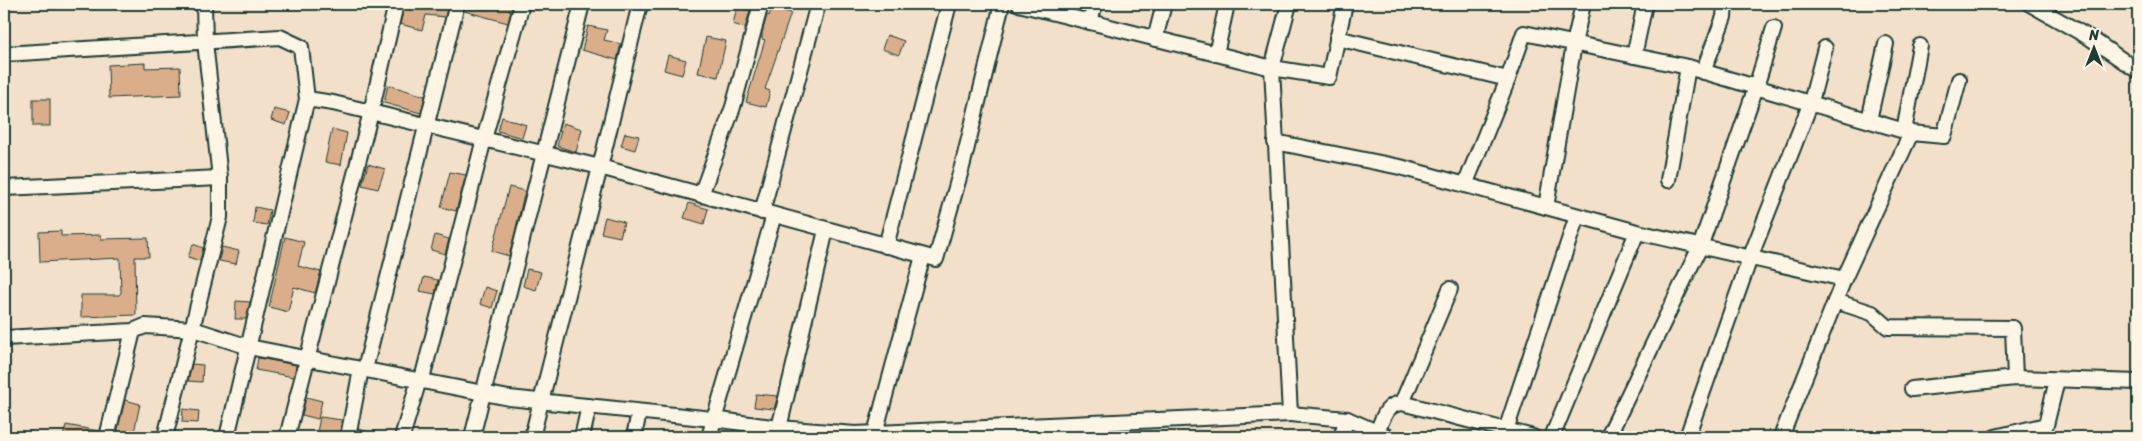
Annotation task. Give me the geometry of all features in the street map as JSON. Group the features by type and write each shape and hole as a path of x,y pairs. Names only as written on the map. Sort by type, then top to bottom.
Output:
{"street":[{"path":"165,437 194,329 220,217 220,178 205,42 204,4"},
{"path":"287,437 371,112 396,4"},
{"path":"348,437 363,369 457,4"},
{"path":"402,437 418,380 423,375 484,139 522,4"},
{"path":"472,437 582,4"},
{"path":"532,437 640,4"},
{"path":"701,195 733,107 761,4"},
{"path":"709,437 768,214 818,4"},
{"path":"886,246 949,4"},
{"path":"307,99 371,112 600,167 936,259 963,163 1002,4"},
{"path":"1024,4 1272,68 1330,77 1345,4"},
{"path":"1090,22 1095,4"},
{"path":"1155,38 1164,4"},
{"path":"1216,54 1227,4"},
{"path":"1289,4 1272,68 1290,414"},
{"path":"1546,207 1574,44 1583,4"},
{"path":"1634,56 1644,4"},
{"path":"1703,72 1724,16 1725,4"},
{"path":"2030,4 2090,38 2138,71"},
{"path":"1608,437 1700,248 1756,87 1774,28"},
{"path":"1465,185 1508,79 1524,33 1688,67 1907,132 1944,136 1959,80"},
{"path":"4,54 280,37 301,47 307,99 227,437"},
{"path":"1337,38 1508,79"},
{"path":"1869,120 1886,44"},
{"path":"1781,437 1844,279 1907,132 1920,46"},
{"path":"1687,437 1750,258 1811,102 1825,48"},
{"path":"1668,180 1688,67"},
{"path":"1275,142 1400,167 1636,232 1700,248 1844,279"},
{"path":"4,188 220,178"},
{"path":"1506,430 1578,216"},
{"path":"779,428 826,230"},
{"path":"1552,437 1636,232"},
{"path":"875,433 923,256"},
{"path":"1402,403 1450,289"},
{"path":"1835,301 1872,313 1888,327 2013,328 2015,378"},
{"path":"4,338 133,330 145,326 194,329 249,347 308,357 484,393 855,436 875,433 1290,414 1347,419 1383,435 1388,408 1394,404 1402,403 1533,437"},
{"path":"107,437 133,330"},
{"path":"1912,389 2015,378 2138,382"},
{"path":"1996,437 2046,425 2058,380"},
{"path":"582,437 589,406"},
{"path":"634,437 639,412"},
{"path":"1341,437 1347,419"}],"building":[{"path":"405,4 448,4 445,17 426,15 422,30 400,24"},
{"path":"466,4 513,4 508,23 464,11"},
{"path":"737,7 750,11 745,28 733,24"},
{"path":"772,7 791,13 765,89 770,91 766,107 746,102 765,40 762,39 762,33 767,15 769,16"},
{"path":"588,26 607,30 604,40 621,44 617,60 582,50"},
{"path":"887,35 904,41 899,55 882,49"},
{"path":"706,37 726,41 718,77 698,73"},
{"path":"668,55 686,60 682,75 664,70"},
{"path":"145,63 145,68 180,67 181,95 109,98 108,65"},
{"path":"388,85 425,96 421,113 384,103"},
{"path":"33,99 50,99 50,126 33,126"},
{"path":"274,109 290,113 286,125 271,120"},
{"path":"502,117 526,125 522,138 498,131"},
{"path":"563,123 582,129 576,152 557,146"},
{"path":"332,129 347,133 341,165 325,162"},
{"path":"625,133 639,136 635,150 621,146"},
{"path":"368,164 385,169 378,189 362,185"},
{"path":"450,172 466,175 456,211 441,207"},
{"path":"509,187 525,191 509,256 492,251"},
{"path":"689,203 708,209 704,224 684,218"},
{"path":"255,207 270,210 267,225 253,223"},
{"path":"605,217 624,222 620,237 601,233"},
{"path":"61,231 61,236 101,235 101,239 148,238 149,257 135,257 136,315 81,317 81,295 119,295 121,293 120,258 40,262 39,232"},
{"path":"435,235 449,239 445,254 431,250"},
{"path":"285,237 304,242 298,266 321,272 315,293 294,287 288,312 269,307"},
{"path":"193,244 203,248 200,261 188,257"},
{"path":"222,247 239,251 236,264 219,261"},
{"path":"527,269 541,272 536,290 523,286"},
{"path":"424,277 438,280 435,294 420,291"},
{"path":"485,287 497,291 492,308 480,304"},
{"path":"236,301 250,302 246,319 235,319"},
{"path":"258,358 296,365 294,377 256,370"},
{"path":"192,364 203,365 202,382 188,381"},
{"path":"756,394 778,396 774,409 754,407"},
{"path":"306,397 322,401 318,419 302,415"},
{"path":"125,400 140,404 133,437 116,437"},
{"path":"183,409 199,411 198,423 182,422"},
{"path":"320,417 342,420 339,437 316,437"},
{"path":"66,425 99,431 98,437 63,437"},
{"path":"358,429 370,432 369,437 357,437"}]}
